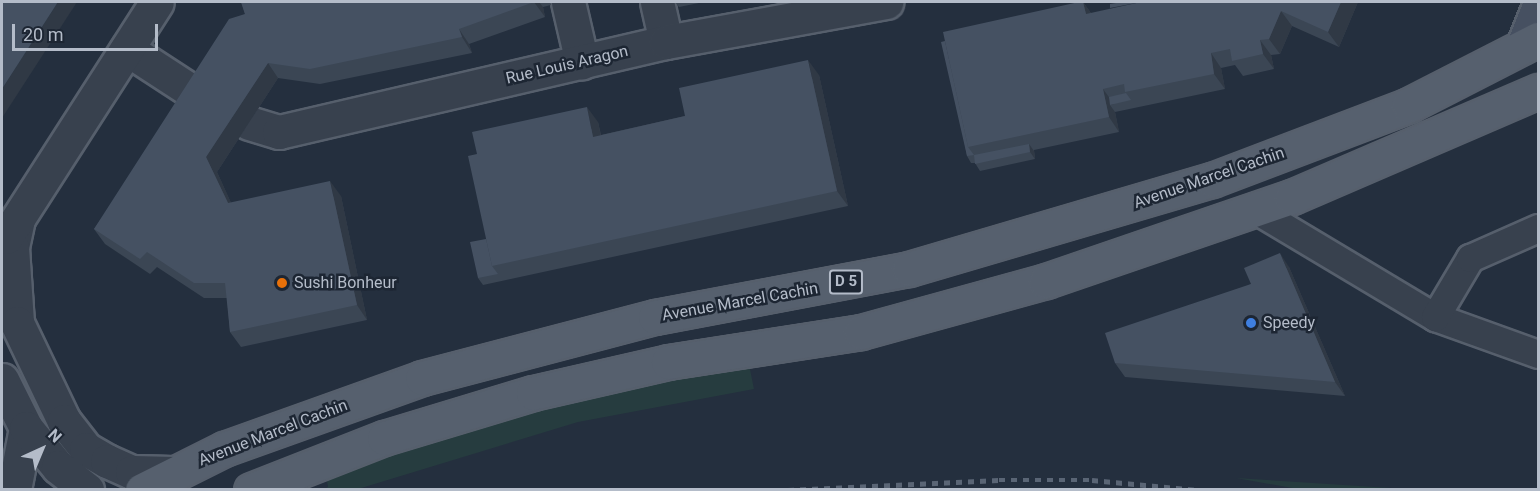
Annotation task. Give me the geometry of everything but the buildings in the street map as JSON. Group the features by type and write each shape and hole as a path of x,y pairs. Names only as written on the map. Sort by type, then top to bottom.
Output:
{"main road":[{"name":"Avenue Marcel Cachin","path":"142,489 173,473 303,418 464,366 655,317 909,269 1212,180 1408,105 1531,42"},
{"path":"251,489 384,438 533,393 668,362 861,332 1046,281 1256,210 1464,127 1539,91"}],"street":[{"path":"157,2 10,231 17,323 64,421 86,449 107,461 132,472 173,473"},
{"path":"568,2 582,62"},
{"path":"657,2 666,42"},
{"name":"Rue Louis Aragon","path":"249,123 279,132 666,42 886,2"},
{"path":"1531,42 1539,8"},
{"path":"127,49 199,96"},
{"path":"2,380 26,428 58,467 87,489"},
{"path":"14,489 26,428"}],"lane":[{"path":"1256,210 1435,317 1539,354"},
{"path":"1435,317 1470,258 1539,228"}],"green space":[{"path":"749,364 754,389 578,422 358,489 322,490 328,487 326,474 399,447 596,391"},
{"path":"1236,478 1406,489 1298,489"}],"railway":[{"path":"788,490 999,480 1092,480 1198,490"}],"place":[{"name":"Sushi Bonheur","path":"282,283"},
{"name":"Speedy","path":"1251,323"}]}
